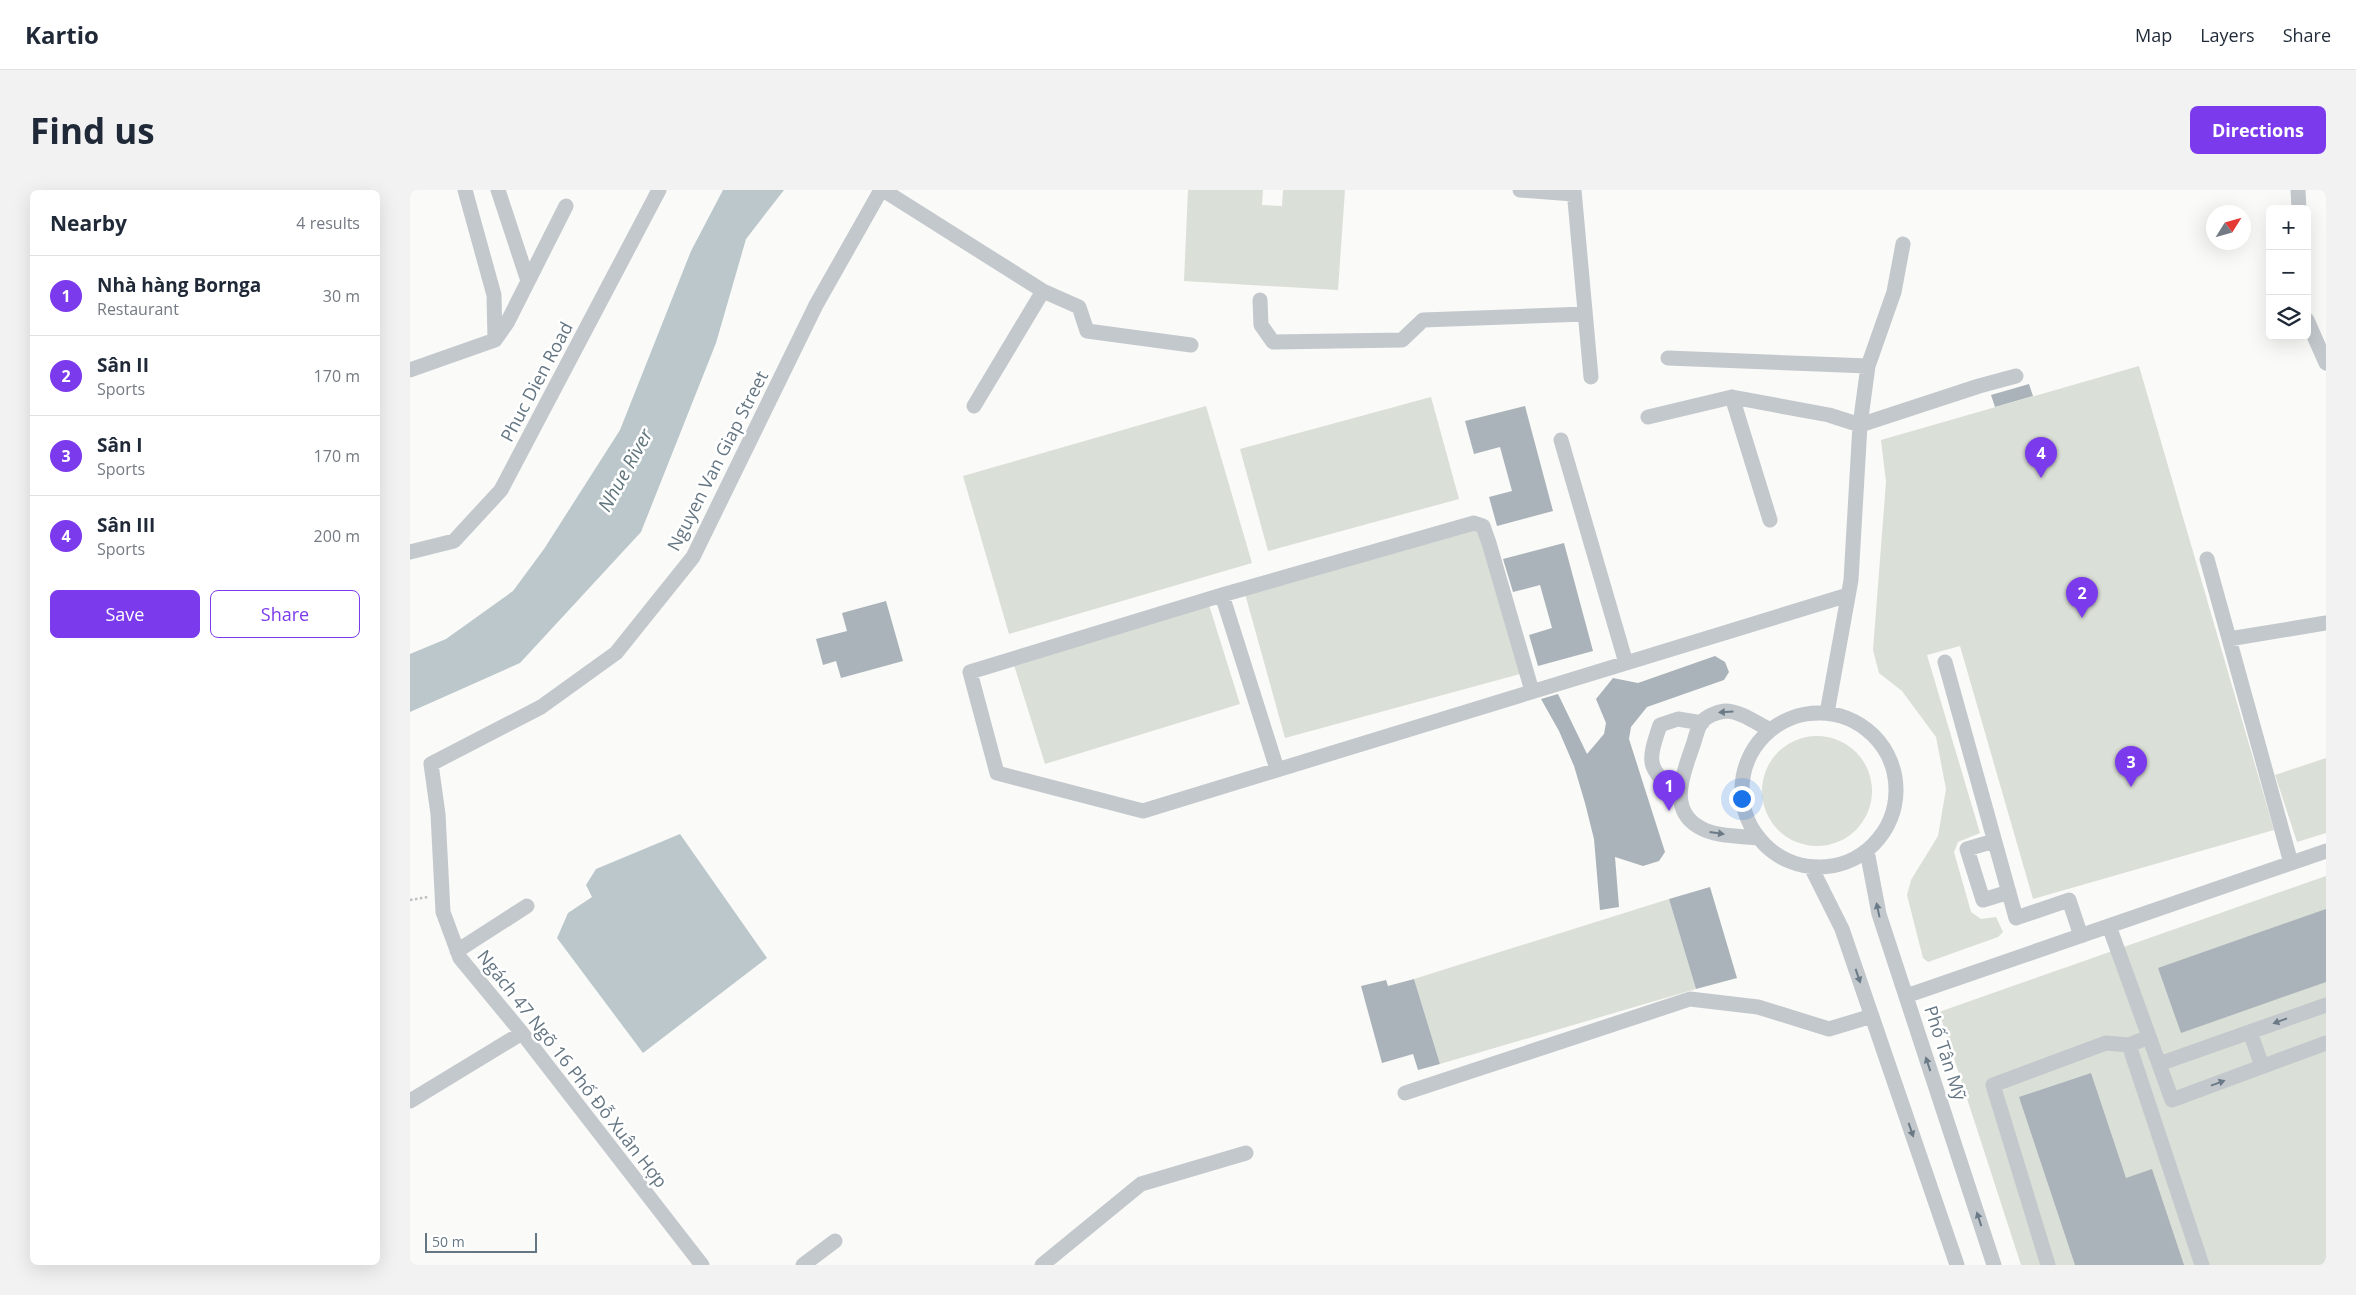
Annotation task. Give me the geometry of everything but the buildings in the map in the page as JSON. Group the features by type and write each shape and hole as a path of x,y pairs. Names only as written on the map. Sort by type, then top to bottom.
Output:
{"street":[{"path":"465,190 494,295 495,340"},
{"path":"498,190 528,281"},
{"name":"Phuc Dien Road","path":"410,552 454,541 501,490 659,190"},
{"path":"882,190 1043,291 1079,307 1087,331 1191,345"},
{"name":"Nguyen Van Giap Street","path":"431,764 541,707 616,653 693,557 816,305 882,190"},
{"path":"1520,190 1574,192 1591,377"},
{"path":"2298,190 2299,205"},
{"path":"410,370 495,340 507,323 566,206"},
{"path":"1827,713 1848,596 1860,425 1868,366 1894,292 1903,244"},
{"path":"974,406 1043,291"},
{"path":"1260,300 1261,325 1273,342 1402,340 1423,320 1585,314"},
{"path":"2311,329 2326,362"},
{"path":"1668,358 1868,366"},
{"path":"1648,417 1732,397 1829,415 1860,425 1978,386 2016,376"},
{"path":"1732,397 1770,520"},
{"path":"1560,440 1626,663"},
{"path":"1532,691 1489,543 1483,526 1474,523 1222,595 970,672 997,773 1143,810 1848,596"},
{"path":"2207,559 2291,863"},
{"path":"1222,595 1277,769"},
{"path":"2229,639 2326,623"},
{"path":"1945,662 2016,918 2069,900 2081,936"},
{"path":"1759,838 1708,831 1698,827 1682,808 1679,796 1680,780 1702,723 1711,714 1723,711 1737,712 1770,730"},
{"path":"1827,713 1852,720 1874,735 1889,757 1896,782 1895,808 1885,832 1867,851 1850,862 1840,865 1811,867 1785,859 1759,838 1747,818 1742,794 1744,770 1754,748 1770,730 1787,719 1807,714 1827,713"},
{"path":"1679,796 1654,772 1650,754 1660,725 1678,719 1702,723"},
{"name":"Ngách 47 Ngõ 16 Phố Đỗ Xuân Hợp","path":"431,764 438,814 441,894 444,912 460,958 522,1034 702,1265"},
{"path":"1994,841 1968,849 1983,900 2009,892"},
{"name":"Phố Tân Mỹ","path":"1867,851 1879,914 1994,1265"},
{"path":"1906,996 2326,851"},
{"path":"1811,867 1842,930 1957,1265"},
{"path":"457,951 527,906"},
{"path":"2109,926 2172,1100 2326,1043"},
{"path":"1405,1093 1690,999 1758,1007 1828,1029 1872,1016"},
{"path":"2159,1064 2326,1005"},
{"path":"2250,1032 2262,1066"},
{"path":"410,1101 522,1034"},
{"path":"2048,1265 1993,1085 2106,1042 2129,1045 2150,1038"},
{"path":"2129,1045 2202,1265"},
{"path":"1042,1265 1141,1184 1246,1153"},
{"path":"802,1265 835,1241"}],"path":[{"path":"410,900 441,894"}],"shaded area":[{"path":"1188,190 1263,190 1262,205 1282,206 1283,190 1345,190 1338,290 1184,281"},
{"path":"2139,366 2274,830 2033,899 1960,646 1927,655 1980,833 1958,842 1954,852 1971,912 1981,919 1996,917 2003,932 1998,937 1928,962 1923,958 1907,895 1911,880 1938,836 1946,789 1936,737 1902,691 1879,673 1873,650 1886,482 1881,440"},
{"path":"1431,397 1459,499 1268,551 1240,449"},
{"path":"1206,406 1252,563 1009,634 963,476"},
{"path":"1480,526 1520,674 1285,738 1244,590"},
{"path":"1209,605 1240,704 1045,764 1014,665"},
{"path":"1817,736 1828,737 1838,741 1856,752 1867,770 1871,780 1871,802 1867,812 1856,830 1838,841 1828,845 1817,846 1806,845 1796,841 1778,830 1767,812 1763,802 1762,791 1763,780 1767,770 1778,752 1796,741 1806,737"},
{"path":"2326,758 2326,833 2297,842 2275,775"},
{"path":"2326,876 2326,1265 2021,1265 1939,1012"},
{"path":"1669,899 1696,989 1440,1064 1414,979"}],"water":[{"name":"Nhue River","path":"723,190 784,190 746,239 716,343 641,532 520,663 410,712 410,654 446,639 513,591 544,549 620,430 691,251"},
{"path":"680,834 767,958 643,1053 557,938 568,913 592,897 586,885 596,869"}],"place":[{"name":"Sân III","path":"2041,478"},
{"name":"Sân II","path":"2082,618"},
{"name":"Sân I","path":"2131,787"},
{"name":"Nhà hàng Bornga","path":"1669,811"}]}
